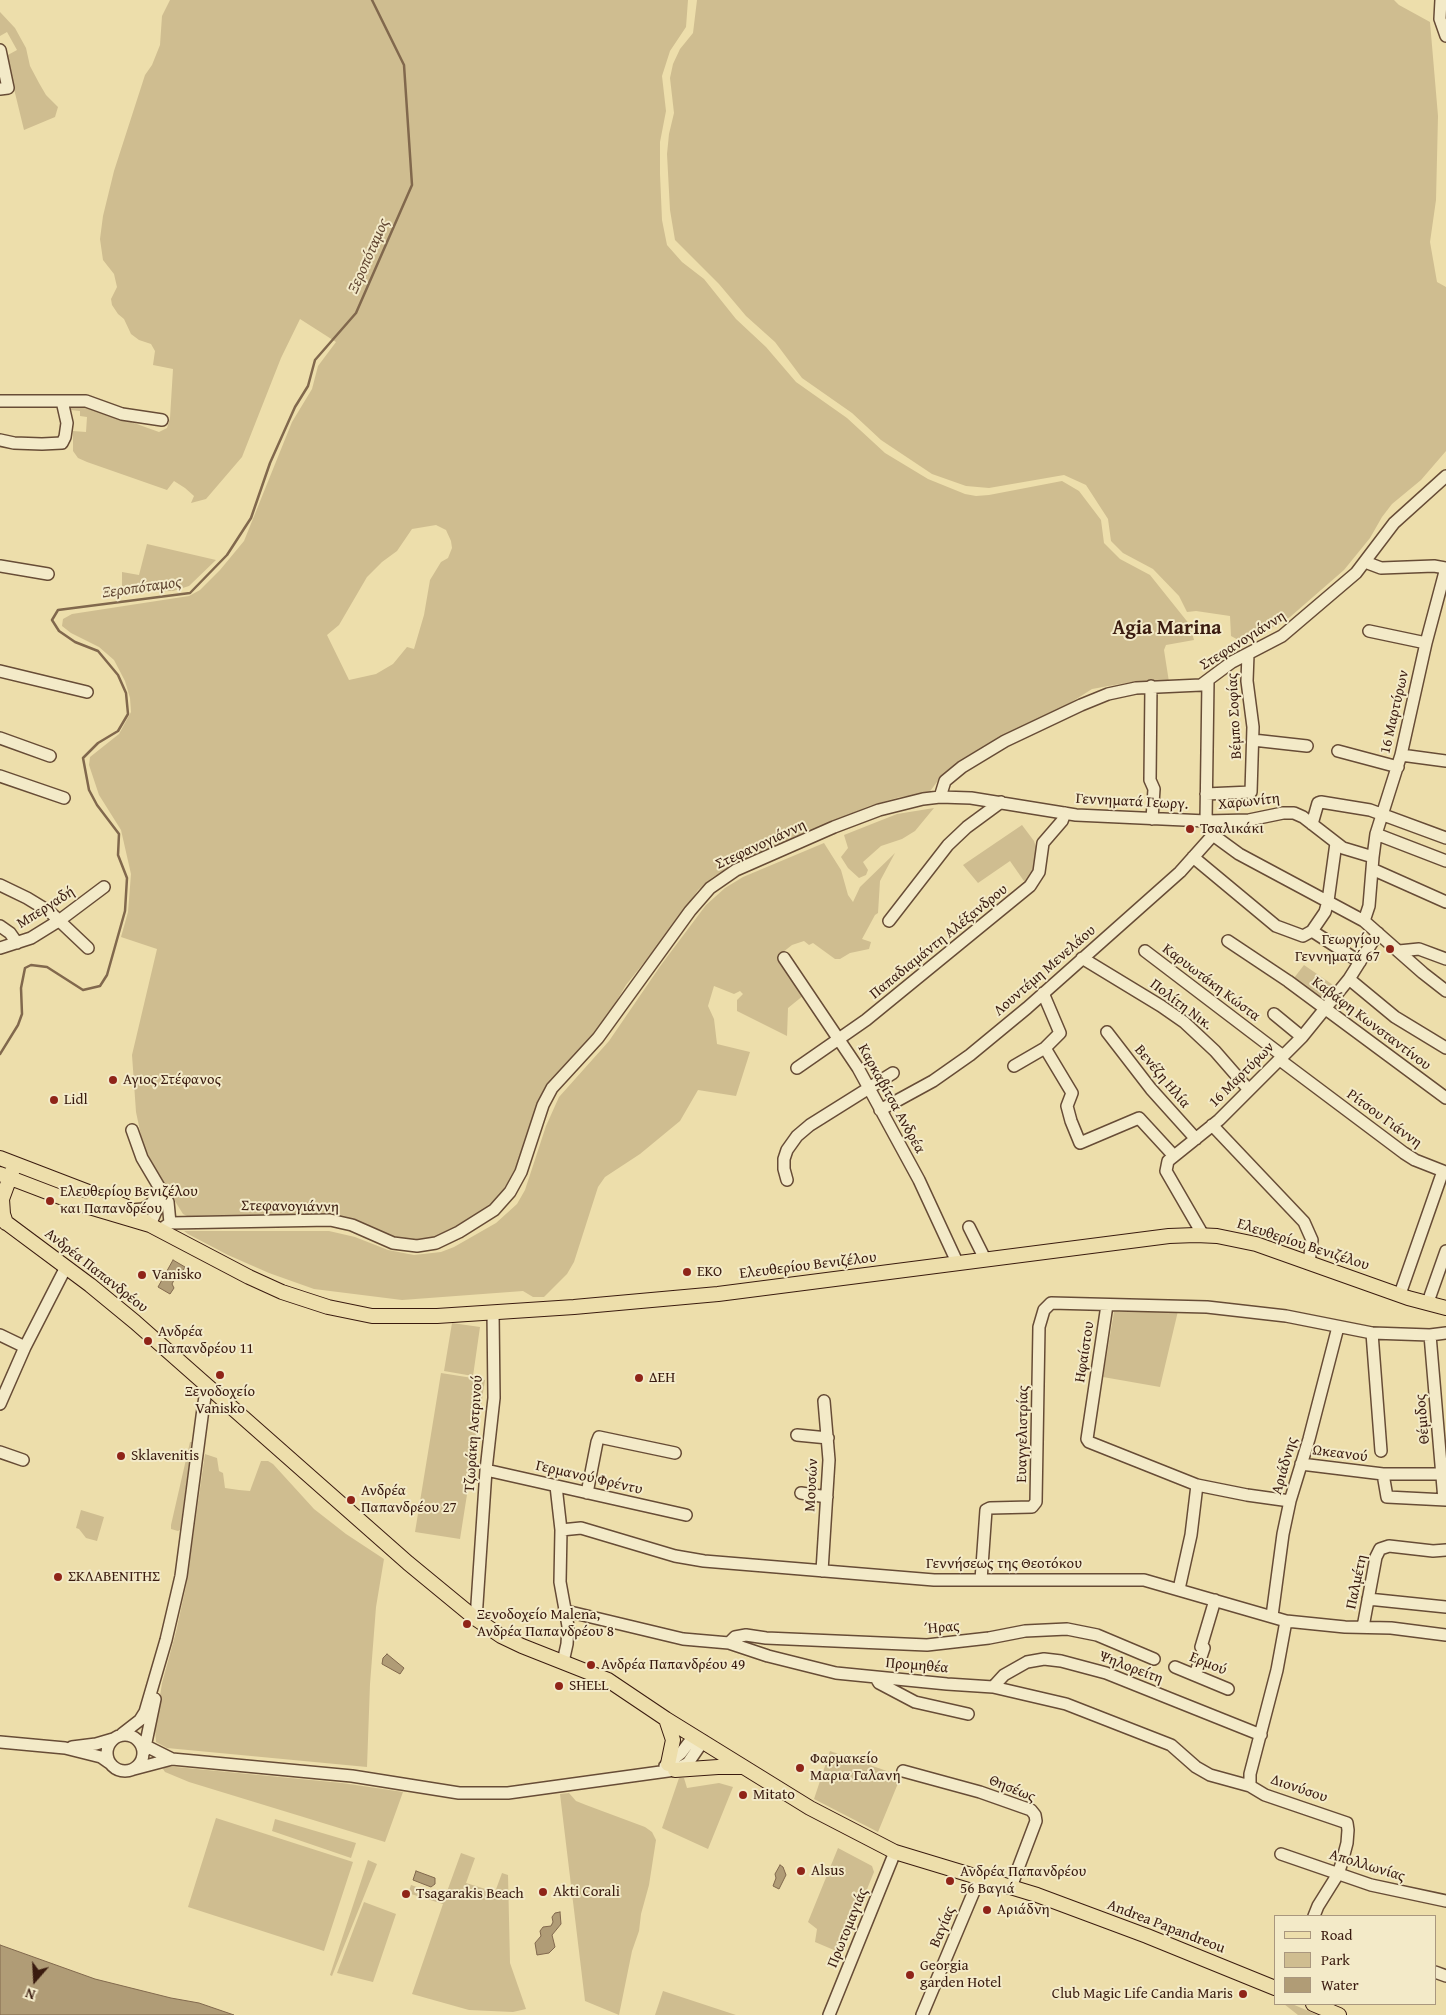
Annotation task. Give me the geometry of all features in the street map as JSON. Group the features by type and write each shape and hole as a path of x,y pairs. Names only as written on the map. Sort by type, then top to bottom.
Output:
{"main road":[{"path":"5,1167 29,1186 108,1213 160,1226"},
{"path":"5,1167 116,1202 160,1226"},
{"path":"3,1216 2,1199 5,1167"},
{"path":"3,1216 4,1201 10,1194 29,1186"},
{"name":"Ανδρέα Παπανδρέου","path":"3,1216 129,1317 325,1491 476,1619 513,1642 616,1684 698,1739"},
{"name":"Ελευθερίου Βενιζέλου","path":"160,1226 262,1284 328,1307 372,1316 402,1317 493,1312 753,1290 957,1262 1169,1236 1203,1235 1246,1241 1428,1302 1436,1307 1446,1308"},
{"path":"666,1719 673,1740 671,1767 744,1768"},
{"path":"698,1739 744,1768"},
{"name":"Andrea Papandreou","path":"744,1768 810,1808 895,1852 1011,1887 1138,1933 1274,1988"},
{"path":"1314,2005 1339,2015"}],"street":[{"path":"1440,0 1440,19 1446,36"},
{"path":"0,51 4,89"},
{"path":"0,401 86,401 122,414 162,420"},
{"path":"0,440 14,443 42,444 62,442 65,437 67,423 62,401"},
{"name":"Στεφανογιάννη","path":"160,1226 330,1220 348,1223 394,1243 410,1246 436,1242 459,1232 494,1210 510,1192 521,1172 540,1111 549,1094 559,1080 598,1038 690,911 710,888 736,870 853,820 905,803 940,797 944,783 955,772 1005,742 1092,700 1117,692 1151,686 1195,686 1208,681 1219,670 1294,627 1352,577 1366,562 1394,523 1446,476"},
{"path":"1366,562 1381,568 1434,566 1446,568"},
{"path":"0,566 48,574"},
{"name":"16 Μαρτύρων","path":"1364,921 1369,906 1376,834 1398,767 1426,643 1446,568"},
{"path":"1369,631 1426,643"},
{"name":"Βέμπο Σοφίας","path":"1206,794 1252,792 1253,727 1246,682 1248,654"},
{"path":"0,671 87,692"},
{"path":"1206,821 1208,681"},
{"path":"1151,686 1150,780 1154,789 1152,820"},
{"path":"0,738 50,756"},
{"path":"1253,740 1307,746"},
{"path":"1338,751 1398,767"},
{"path":"1401,755 1446,761"},
{"path":"0,776 64,798"},
{"name":"Γεννηματά Γεωργ.","path":"940,797 971,798 1064,813 1152,820 1206,821 1214,835 1246,858 1364,921 1446,991"},
{"path":"889,920 948,845 967,827 1001,802"},
{"path":"1312,824 1320,802 1361,808 1446,838"},
{"name":"Παπαδιαμάντη Αλέξανδρου","path":"797,1068 872,1015 1030,886 1039,872 1042,843 1062,821 1064,813"},
{"name":"Χαρωνίτη","path":"1206,821 1249,820 1282,813 1294,813 1312,824 1336,843 1353,852 1373,857"},
{"path":"1376,834 1446,861"},
{"name":"Λουντέμη Μενελάου","path":"880,1110 933,1081 970,1055 1180,872 1214,835"},
{"path":"1309,933 1324,912 1328,901 1336,843"},
{"path":"1194,857 1276,926 1292,933 1309,933 1360,962"},
{"path":"1372,869 1446,902"},
{"path":"0,886 31,900 60,920 88,948"},
{"name":"Μπεργαδή","path":"0,948 31,938 60,920 104,887"},
{"path":"0,926 10,933 17,943"},
{"name":"16 Μαρτύρων","path":"1174,1156 1212,1126 1302,1037 1350,979 1378,933"},
{"name":"Καβάφη Κωνσταντίνου","path":"1228,942 1288,981 1446,1098"},
{"path":"1399,951 1419,949 1446,959"},
{"name":"Καρυωτάκη Κώστα","path":"1145,951 1281,1058"},
{"name":"Καρκαβίτσα Ανδρέα","path":"784,958 839,1039 868,1087 919,1180 957,1262"},
{"name":"Πολίτη Νικ.","path":"1082,958 1157,1003 1184,1022 1215,1051 1249,1090"},
{"path":"1350,979 1396,1017 1446,1048"},
{"path":"1014,1066 1045,1048 1060,1032 1043,993"},
{"path":"1274,1014 1302,1037"},
{"name":"Βενέζη Ηλία","path":"1107,1032 1151,1089 1196,1139"},
{"path":"1045,1048 1072,1093 1067,1106 1070,1121 1080,1143 1139,1118 1174,1156 1168,1161 1166,1171 1203,1235"},
{"name":"Ρίτσου Γιάννη","path":"1281,1058 1404,1153 1415,1160 1444,1172 1400,1294"},
{"path":"788,1180 784,1159 787,1150 797,1136 868,1087 893,1073"},
{"path":"1212,1126 1304,1222 1312,1240 1309,1262"},
{"path":"132,1130 142,1158 168,1202 160,1226"},
{"path":"160,1226 159,1204 161,1190"},
{"path":"131,1210 143,1208 151,1204 161,1190"},
{"path":"970,1227 985,1259"},
{"path":"1428,1302 1446,1250"},
{"path":"0,1404 25,1347 66,1267"},
{"name":"Ευαγγελιστρίας","path":"981,1580 986,1510 990,1508 1032,1506 1036,1502 1039,1326 1044,1310 1047,1306 1056,1302 1108,1305"},
{"name":"Ηφαίστου","path":"1290,1501 1246,1495 1197,1485 1089,1442 1087,1439 1108,1305 1207,1308 1286,1316 1372,1333 1430,1335 1446,1333"},
{"name":"Τζωράκη Αστρινού","path":"476,1619 486,1470 494,1398 493,1312"},
{"name":"Αριάδνης","path":"1272,1616 1290,1501 1338,1327"},
{"path":"1372,1333 1381,1451"},
{"path":"0,1335 25,1347"},
{"name":"Θέμιδος","path":"1430,1335 1445,1500"},
{"path":"111,1764 107,1752 109,1744 142,1718 154,1685 181,1576 205,1397 210,1388"},
{"name":"Μουσών","path":"822,1571 829,1460 824,1401"},
{"path":"797,1435 828,1438"},
{"path":"587,1493 599,1437 675,1453"},
{"path":"0,1452 23,1460"},
{"name":"Ωκεανού","path":"1301,1464 1383,1474 1387,1497 1445,1500"},
{"name":"Γερμανού Φρέντυ","path":"486,1470 686,1515"},
{"path":"1383,1474 1442,1474"},
{"path":"1179,1589 1191,1535 1197,1485"},
{"path":"556,1486 561,1530 560,1576 566,1611 568,1639 563,1662"},
{"path":"801,1493 827,1498"},
{"name":"Γεννήσεως της Θεοτόκου","path":"561,1530 577,1528 586,1530 689,1559 822,1571 934,1580 1144,1580 1286,1621 1391,1628 1446,1635"},
{"name":"Παλμέτη","path":"1363,1627 1376,1558 1380,1549 1389,1546 1433,1551 1446,1550"},
{"path":"1368,1598 1446,1607"},
{"path":"1195,1675 1204,1648 1200,1647 1215,1600"},
{"name":"Προμηθέα","path":"566,1611 683,1638 729,1644 853,1676 993,1687 1066,1704 1171,1744 1196,1767 1210,1775 1250,1786"},
{"name":"Διονύσου","path":"1286,1621 1262,1735 1250,1774 1250,1786 1265,1795 1347,1822 1347,1843 1338,1874 1314,1915"},
{"name":"Ήρας","path":"729,1644 735,1637 746,1635 775,1639 928,1645 989,1638 1025,1631 1067,1630 1097,1636 1154,1659"},
{"name":"Ψηλορείτη","path":"993,1687 1004,1674 1027,1662 1044,1659 1061,1661 1106,1673 1262,1735"},
{"name":"Ερμού","path":"1175,1667 1228,1689"},
{"path":"876,1678 879,1683 915,1702 968,1714"},
{"path":"134,1769 142,1762 155,1699 154,1685"},
{"path":"66,1748 96,1744 117,1737 132,1736 144,1747 172,1759 352,1776 459,1793 512,1793 655,1773 688,1763 698,1739"},
{"path":"0,1742 66,1748 101,1757 122,1771 172,1759"},
{"name":"Θησέως","path":"904,1771 980,1792 1031,1810 1035,1815 1036,1821 1011,1887"},
{"name":"Πρωτομαγιάς","path":"829,2015 895,1852"},
{"name":"Απολλωνίας","path":"1281,1854 1371,1885 1446,1901"},
{"name":"Βαγίας","path":"922,2015 980,1878"}],"green space":[{"path":"170,0 688,0 686,27 670,51 662,76 666,111 660,142 660,174 662,220 667,245 682,262 704,279 736,319 766,347 796,382 847,418 885,453 928,479 965,494 976,496 1062,481 1079,491 1101,520 1104,543 1120,559 1150,575 1190,625 1194,640 1166,645 1164,650 1169,682 1131,682 1092,689 1059,710 1026,724 959,763 940,778 928,794 900,797 869,806 760,853 713,877 698,890 678,920 626,985 601,1027 568,1065 506,1190 484,1211 441,1237 425,1241 409,1241 393,1237 372,1227 339,1216 313,1214 187,1216 183,1214 158,1174 143,1145 136,1112 132,1055 157,949 121,937 128,912 131,874 121,830 99,795 89,765 90,757 119,734 131,712 130,698 125,681 114,660 99,647 71,633 62,626 63,619 72,614 189,596 200,590 220,570 244,541 292,422 312,389 318,366 336,342 300,319 281,358 242,457 206,499 191,503 194,496 174,481 167,490 87,462 78,458 73,451 73,431 86,432 87,417 80,416 80,411 71,410 70,404 81,404 159,432 167,428 170,418 173,369 153,365 155,351 151,344 139,340 131,334 124,319 112,305 111,299 117,287 114,274 103,260 100,239 103,216 114,171 145,75 152,65 160,45 162,16","holes":["436,525 446,530 452,548 448,558 441,562 430,580 424,615 414,649 407,647 393,664 376,674 349,680 327,635 339,625 367,577 382,562 397,551 412,529"]},
{"path":"697,0 1394,0 1399,5 1430,22 1438,116 1436,200 1430,242 1437,282 1446,287 1446,451 1421,480 1392,504 1370,538 1344,570 1290,617 1242,642 1231,636 1230,616 1196,611 1187,612 1179,596 1153,569 1123,553 1111,541 1108,519 1086,485 1064,475 989,488 966,486 932,474 881,440 852,413 802,378 775,342 746,316 719,284 675,240 670,210 667,154 674,113 670,78 673,64 680,49 693,33"},
{"path":"0,12 15,28 26,48 30,66 39,83 46,95 58,107 55,117 24,130 6,56 17,50 7,32 0,36"},
{"path":"147,544 216,560 189,586 173,591 122,592 122,572 139,575"},
{"path":"934,808 915,831 902,839 881,846 863,862 868,870 866,875 859,878 848,868 841,857 848,848 844,835 897,814"},
{"path":"1022,825 1034,841 1037,850 1037,868 1026,884 1010,861 978,883 963,865"},
{"path":"824,843 841,870 848,895 853,902 860,887 895,853 880,881 878,913 875,915 862,939 871,942 869,949 850,953 840,959 835,959 813,943 809,945 804,941 792,945 778,956 804,995 788,1008 787,1036 737,1011 737,1000 743,994 740,991 734,994 714,986 708,1006 714,1019 717,1044 750,1052 736,1096 698,1090 680,1121 640,1154 605,1177 598,1187 574,1262 567,1274 544,1297 533,1297 523,1291 402,1300 314,1289 269,1273 228,1255 184,1231 329,1231 355,1237 388,1250 414,1255 441,1252 454,1247 496,1223 517,1204 525,1190 546,1126 559,1097 609,1041 661,965 706,905 725,888 743,877"},
{"path":"1304,965 1336,987 1324,1001 1294,978"},
{"path":"1178,1311 1160,1387 1103,1377 1114,1312"},
{"path":"452,1323 480,1327 473,1376 444,1371"},
{"path":"441,1373 485,1380 460,1539 415,1532"},
{"path":"190,1442 192,1442 189,1465 180,1530 178,1531 171,1529 171,1525"},
{"path":"205,1454 217,1458 219,1471 223,1473 225,1488 239,1490 250,1491 261,1461 268,1461 273,1464 314,1509 346,1534 384,1559 376,1607 370,1684 367,1767 167,1748 156,1742 155,1729 162,1683 186,1586"},
{"path":"81,1510 104,1517 97,1541 86,1538 76,1528"},
{"path":"830,1751 901,1776 878,1832 814,1799"},
{"path":"165,1766 342,1783 403,1792 385,1842 189,1782 165,1772 163,1769"},
{"path":"679,1778 684,1778 687,1788 719,1783 733,1787 708,1849 662,1828"},
{"path":"569,1793 576,1801 645,1827 652,1832 656,1840 649,1885 641,1914 639,1931 632,1951 619,2015 585,2001 560,1794"},
{"path":"216,1818 353,1862 324,1951 188,1907"},
{"path":"275,1819 356,1843 351,1858 272,1831"},
{"path":"838,1848 872,1866 874,1872 841,1953 815,1942 817,1929 808,1922"},
{"path":"461,1853 475,1858 466,1883 495,1892 502,1873 508,1875 510,1963 526,2009 513,2012 469,2010 412,1994 443,1904 411,1894 412,1892 409,1891 411,1885 445,1897"},
{"path":"368,1860 377,1864 332,1976 330,1975"},
{"path":"364,1902 396,1914 373,1982 337,1973"},
{"path":"663,1991 736,2015 655,2015"},
{"path":"1285,2005 1294,2005 1318,2015 1298,2015"}],"water":[{"path":"173,1260 185,1267 179,1278 175,1278 172,1284 174,1288 170,1294 158,1287"},
{"path":"387,1654 404,1668 400,1674 382,1664 383,1658"},
{"path":"780,1865 783,1867 786,1875 779,1889 773,1886 776,1878 775,1874"},
{"path":"416,1871 435,1878 435,1884 431,1887 413,1880"},
{"path":"560,1912 561,1924 552,1935 555,1947 549,1953 537,1955 535,1943 541,1936 540,1931 543,1927 551,1926 553,1922 552,1917 555,1913"},
{"path":"0,1945 95,1979 199,2003 234,2015 0,2015"}],"waterway":[{"name":"Ξεροπόταμος","path":"0,1054 18,1025 22,1014 21,988 25,968 31,965 47,967 83,990 100,986 107,975 125,911 127,878 118,855 119,834 97,805 89,790 83,758 98,743 118,731 128,714 126,693 118,675 98,651 75,642 59,631 52,620 58,610 190,593 227,555 251,518 270,463 295,407 308,386 315,360 356,313 412,185 404,65 372,0"}],"place":[{"name":"Τσαλικάκι","path":"1190,829"},
{"name":"Γεωργίου Γεννηματά 67","path":"1390,949"},
{"name":"Αγιος Στέφανος","path":"113,1080"},
{"name":"Lidl","path":"54,1100"},
{"name":"Ελευθερίου Βενιζέλου και Παπανδρέου","path":"50,1201"},
{"name":"EKO","path":"687,1272"},
{"name":"Vanisko","path":"142,1275"},
{"name":"Ανδρέα Παπανδρέου 11","path":"148,1341"},
{"name":"Ξενοδοχείο Vanisko","path":"220,1375"},
{"name":"ΔΕΗ","path":"639,1378"},
{"name":"Sklavenitis","path":"121,1456"},
{"name":"Ανδρέα Παπανδρέου 27","path":"351,1500"},
{"name":"ΣΚΛΑΒΕΝΙΤΗΣ","path":"58,1577"},
{"name":"Ξενοδοχείο Malena, Ανδρέα Παπανδρέου 8","path":"467,1624"},
{"name":"Ανδρέα Παπανδρέου 49","path":"591,1665"},
{"name":"SHELL","path":"559,1686"},
{"name":"Φαρμακείο Μαρια Γαλανη","path":"800,1768"},
{"name":"Mitato","path":"743,1795"},
{"name":"Alsus","path":"801,1871"},
{"name":"Ανδρέα Παπανδρέου 56 Βαγιά","path":"950,1881"},
{"name":"Akti Corali","path":"543,1892"},
{"name":"Tsagarakis Beach","path":"406,1894"},
{"name":"Αριάδνη","path":"987,1910"},
{"name":"Georgia garden Hotel","path":"910,1975"},
{"name":"Club Magic Life Candia Maris","path":"1243,1994"}],"district":[{"name":"Agia Marina","path":"1167,629"}]}
